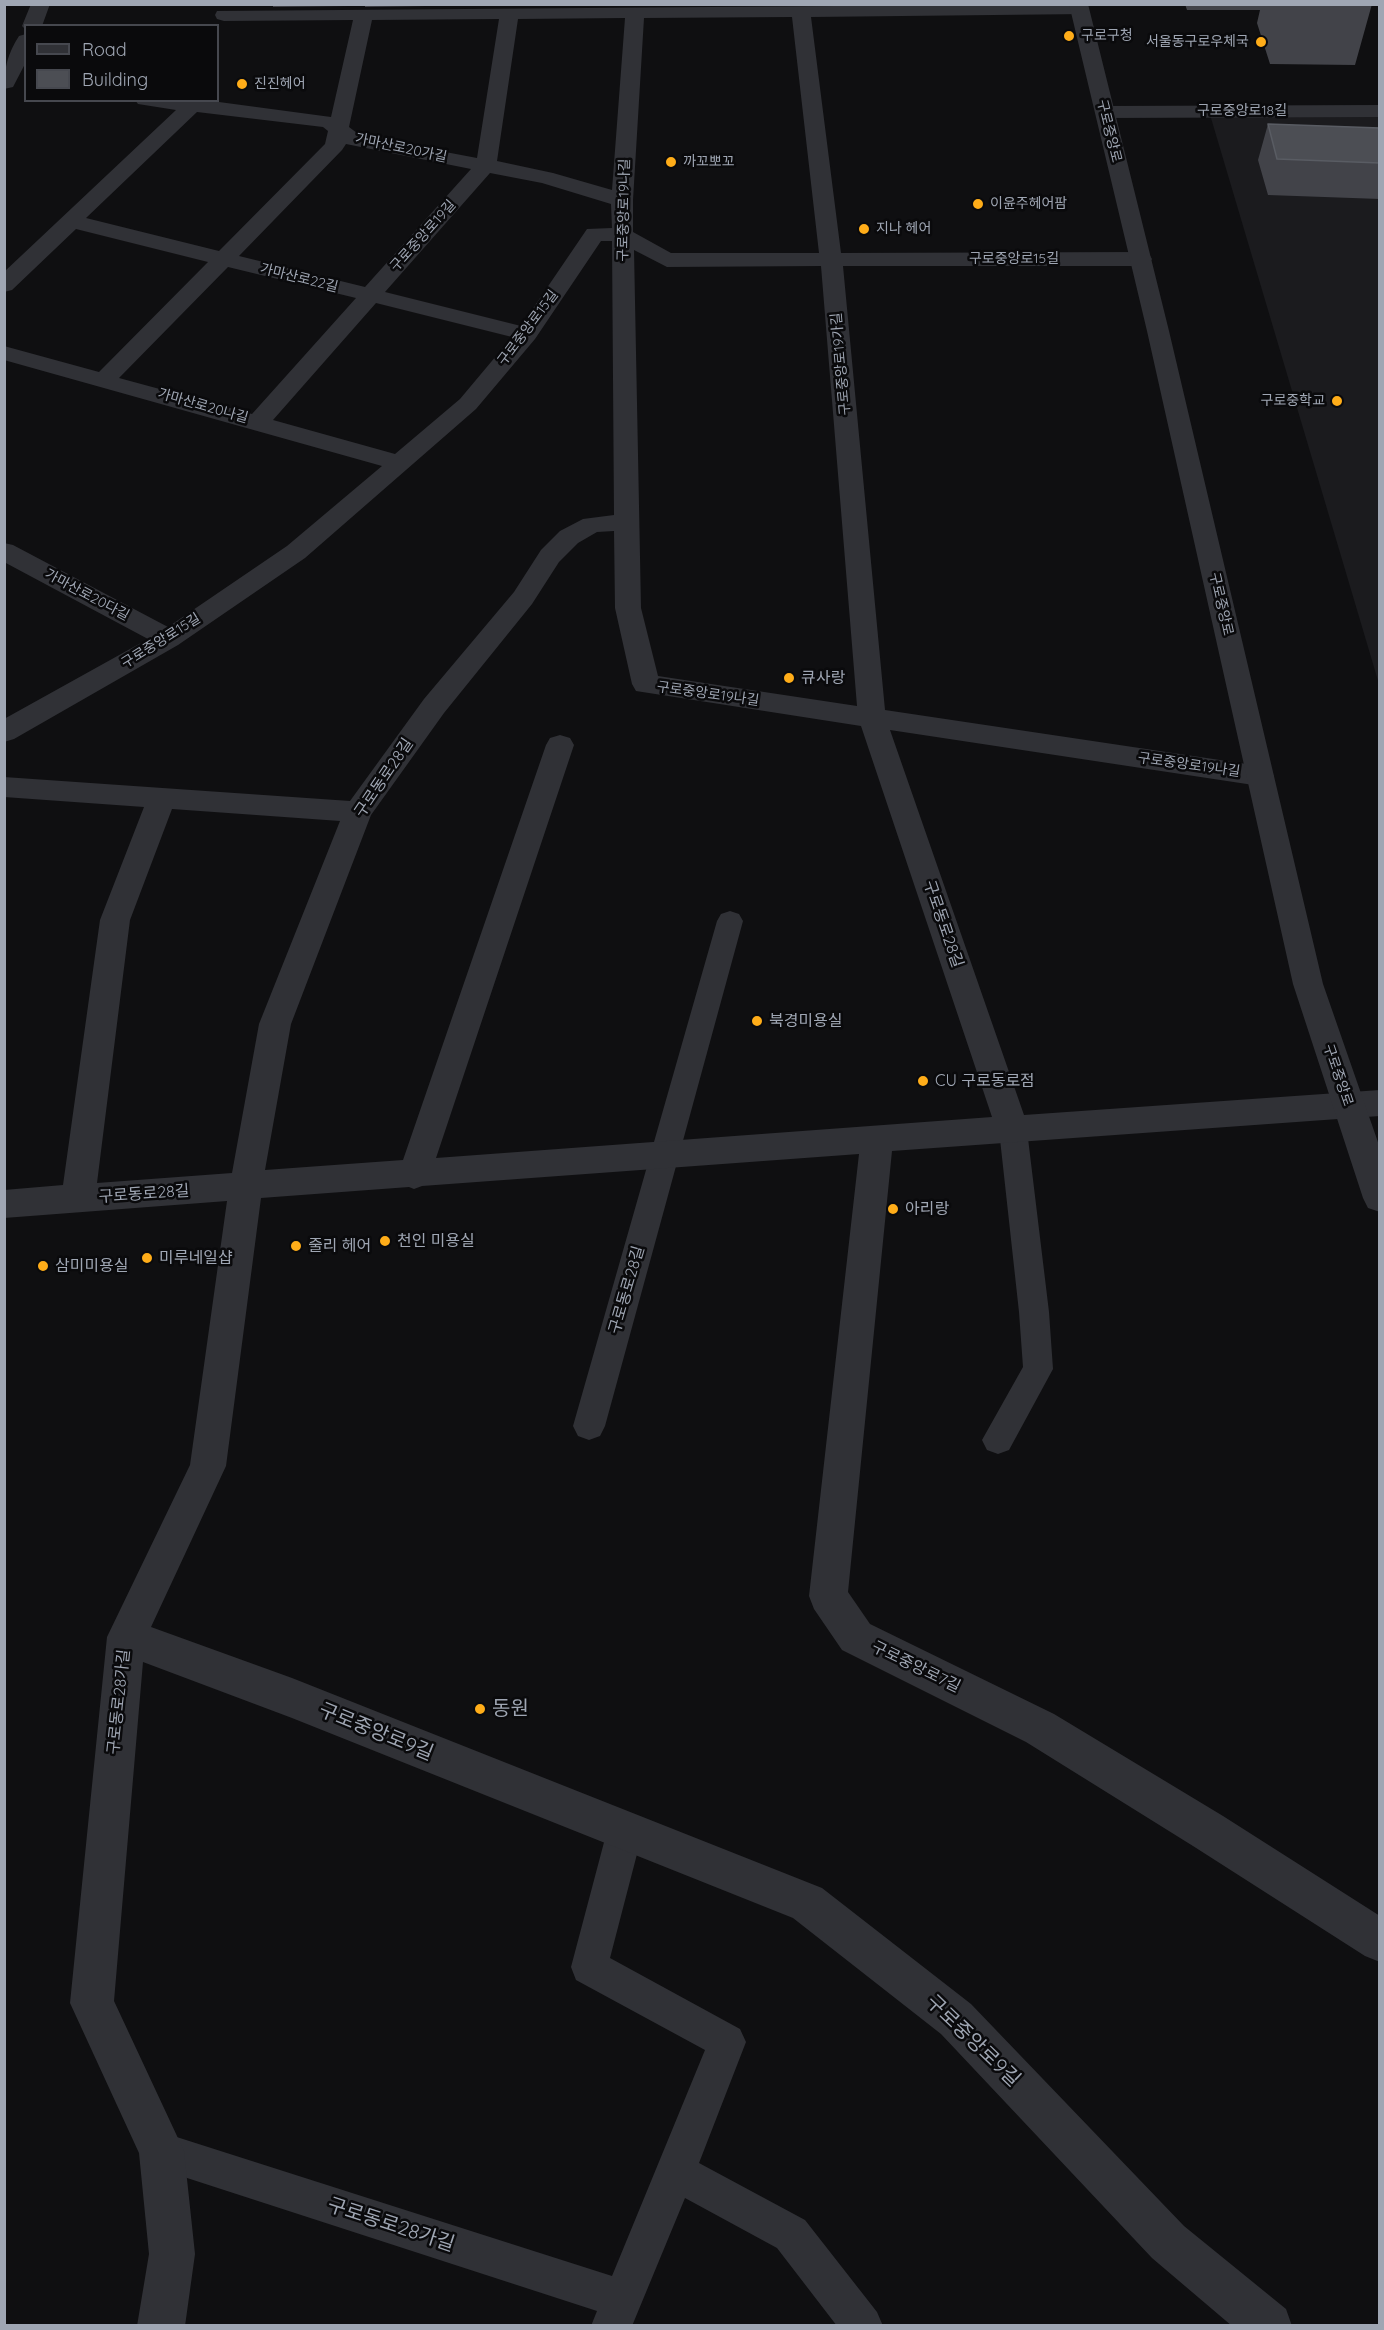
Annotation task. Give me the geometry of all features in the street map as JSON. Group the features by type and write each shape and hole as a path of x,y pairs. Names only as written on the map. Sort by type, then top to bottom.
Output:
{"street":[{"path":"33,24 41,4"},
{"path":"219,31 226,10 364,14 1079,7"},
{"name":"구로중앙로","path":"1079,7 1141,259 1308,984 1364,1104 1380,1198"},
{"name":"구로중앙로19가길","path":"801,11 831,260 873,718"},
{"name":"구로중앙로19나길","path":"635,12 622,200 626,522 628,608 646,684 1260,776"},
{"path":"486,165 509,13"},
{"path":"105,379 335,146 364,14"},
{"path":"13,88 24,47"},
{"name":"가마산로20가길","path":"177,102 329,122 355,141 546,177 622,200"},
{"path":"4,285 193,103"},
{"name":"구로중앙로18길","path":"1104,112 1380,111"},
{"name":"구로중앙로19길","path":"258,422 486,165"},
{"name":"가마산로22길","path":"71,221 527,334"},
{"name":"구로중앙로15길","path":"4,732 169,639 296,552 468,404 527,334 595,234 622,235 667,260 1141,259"},
{"name":"가마산로20나길","path":"4,352 400,462"},
{"name":"구로동로28길","path":"246,1187 275,1024 358,812 434,706 523,598 550,556 569,537 592,525 626,522"},
{"name":"가마산로20다길","path":"4,551 169,639"},
{"name":"구로동로28길","path":"873,718 1013,1130"},
{"path":"414,1174 560,745"},
{"path":"4,787 358,812"},
{"name":"구로동로28길","path":"78,1199 115,920 162,798"},
{"name":"구로동로28길","path":"4,1204 1364,1104"},
{"name":"구로중앙로7길","path":"877,1140 828,1596 856,1637 1040,1728 1208,1831 1380,1941"},
{"name":"구로동로28가길","path":"161,2325 172,2254 160,2151 92,2002 126,1637 208,1466 246,1187"},
{"name":"구로중앙로9길","path":"126,1637 292,1698 807,1903 956,2019 1168,2242 1269,2325"}],"lane":[{"name":"구로동로28길","path":"589,1426 730,921"},
{"name":"구로동로28길","path":"998,1440 1038,1369 1034,1312 1013,1130"},
{"path":"617,2312 676,2172 727,2042 589,1967 625,1831"},
{"name":"구로동로28가길","path":"160,2151 617,2312"},
{"path":"676,2172 791,2234 863,2325"}],"shaded area":[{"name":"구로중학교","path":"1209,111 1379,111 1379,684 1211,118"}],"building":[{"path":"1268,124 1380,128 1380,163 1277,159"}],"place":[{"name":"구로구청","path":"1069,36"},
{"name":"서울동구로우체국","path":"1261,42"},
{"name":"진진헤어","path":"242,84"},
{"name":"까꼬뽀꼬","path":"671,162"},
{"name":"이윤주헤어팜","path":"978,204"},
{"name":"지나 헤어","path":"864,229"},
{"name":"구로중학교","path":"1337,401"},
{"name":"큐사랑","path":"789,678"},
{"name":"북경미용실","path":"757,1021"},
{"name":"CU 구로동로점","path":"923,1081"},
{"name":"아리랑","path":"893,1209"},
{"name":"천인 미용실","path":"385,1241"},
{"name":"줄리 헤어","path":"296,1246"},
{"name":"미루네일샵","path":"147,1258"},
{"name":"삼미미용실","path":"43,1266"},
{"name":"동원","path":"480,1709"}]}
